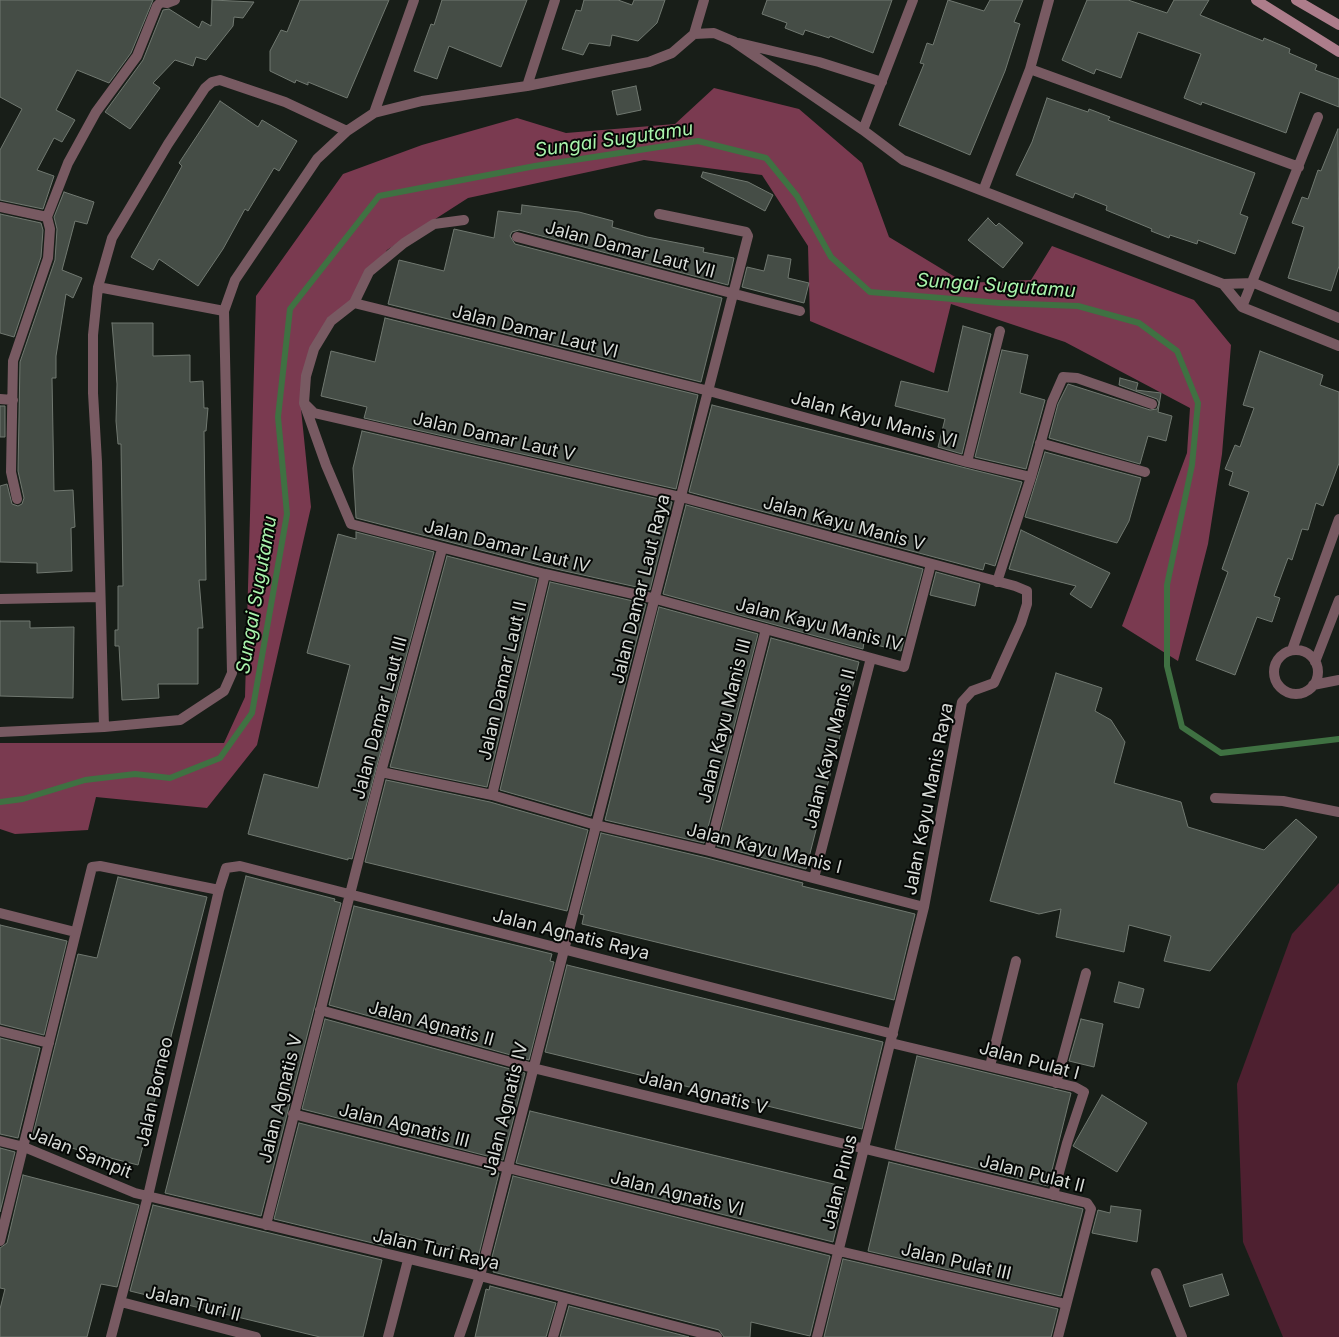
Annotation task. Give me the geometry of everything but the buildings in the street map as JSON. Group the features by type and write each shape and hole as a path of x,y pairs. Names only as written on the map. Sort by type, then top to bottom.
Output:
{"main road":[{"path":"1256,0 1339,52"},
{"path":"1296,0 1339,25"}],"street":[{"path":"17,499 11,472 14,361 48,258 50,236 47,217 68,163 96,112 137,56 158,6 161,2 167,3 174,0"},
{"path":"374,113 414,0"},
{"path":"527,86 555,0"},
{"path":"0,732 104,727 180,720 224,691 232,672 224,311 235,280 317,159 347,131 374,113 422,101 527,86 649,62 672,53 694,34 704,0"},
{"path":"863,130 913,0"},
{"path":"983,192 1030,69 1049,0"},
{"path":"694,34 714,33 733,41 819,62 882,82"},
{"path":"733,41 863,130 903,160 1223,284 1254,283 1339,318"},
{"path":"1030,69 1299,167"},
{"path":"104,727 92,393 93,335 98,287 112,238 168,144 205,88 212,82 220,80 285,102 347,131"},
{"path":"1242,307 1254,283 1318,117"},
{"path":"0,207 47,217"},
{"name":"Jalan Damar Laut Raya","path":"563,950 656,599 748,236 746,232 659,214"},
{"path":"304,403 306,376 314,349 331,321 354,303 369,272 404,243 434,224 464,220"},
{"name":"Jalan Damar Laut VII","path":"517,237 800,311"},
{"path":"1223,284 1242,307 1339,346"},
{"path":"98,287 224,311"},
{"name":"Jalan Damar Laut VI","path":"354,303 709,391"},
{"path":"967,462 1000,331"},
{"path":"998,582 1052,402 1063,377 1077,378 1152,404"},
{"name":"Jalan Kayu Manis VI","path":"709,391 967,462 1031,477"},
{"path":"0,399 13,400"},
{"name":"Jalan Damar Laut V","path":"304,403 314,413 681,497"},
{"name":"Jalan Damar Laut IV","path":"304,403 322,456 351,524 442,549 656,599"},
{"path":"1040,443 1145,472"},
{"name":"Jalan Kayu Manis V","path":"681,497 998,582"},
{"path":"1292,650 1339,519"},
{"name":"Jalan Damar Laut III","path":"351,896 381,772 442,549"},
{"name":"Jalan Kayu Manis IV","path":"656,599 904,667 931,564"},
{"name":"Jalan Damar Laut II","path":"492,795 545,574"},
{"name":"Jalan Kayu Manis Raya","path":"892,1038 924,907 962,702 972,691 994,683 1028,604 1027,591 998,582"},
{"path":"0,599 100,597"},
{"path":"1313,685 1317,676 1315,662 1339,600"},
{"name":"Jalan Kayu Manis III","path":"709,851 766,628"},
{"path":"1315,662 1308,654 1292,650 1285,652 1276,663 1274,677 1281,689 1294,694 1301,693 1313,685 1339,680"},
{"name":"Jalan Kayu Manis II","path":"814,878 871,658"},
{"name":"Jalan Kayu Manis I","path":"381,772 492,795 596,824 709,851 924,907"},
{"path":"1216,798 1283,801 1339,812"},
{"path":"0,1241 92,867 100,866 219,890"},
{"name":"Jalan Agnatis Raya","path":"240,866 892,1038"},
{"name":"Jalan Borneo","path":"110,1337 121,1302 148,1196 219,890 226,868 240,866"},
{"name":"Jalan Agnatis V","path":"266,1225 293,1114 351,896"},
{"path":"0,913 76,932"},
{"name":"Jalan Agnatis IV","path":"459,1337 480,1276 563,950"},
{"path":"990,1066 1016,961"},
{"path":"1056,1083 1086,973"},
{"name":"Jalan Agnatis II","path":"320,1010 533,1068"},
{"path":"0,1031 49,1043"},
{"name":"Jalan Pulat I","path":"892,1038 1084,1092 1066,1143 1053,1195"},
{"name":"Jalan Pinus","path":"817,1337 892,1038"},
{"name":"Jalan Agnatis V","path":"533,1068 864,1149"},
{"name":"Jalan Agnatis III","path":"293,1114 508,1169"},
{"name":"Jalan Sampit","path":"0,1141 24,1147 135,1193 148,1196"},
{"name":"Jalan Pulat II","path":"864,1149 1087,1203 1091,1209 1058,1337"},
{"name":"Jalan Agnatis VI","path":"508,1169 839,1251"},
{"name":"Jalan Turi Raya","path":"148,1196 480,1276 717,1337"},
{"name":"Jalan Pulat III","path":"839,1251 1066,1304"},
{"path":"388,1337 408,1260"},
{"path":"1156,1273 1182,1337"},
{"path":"553,1337 564,1298"},
{"name":"Jalan Turi II","path":"121,1302 241,1335 256,1337"}],"shaded area":[{"path":"714,88 799,109 862,163 889,237 965,283 1031,280 1052,246 1194,300 1231,345 1222,454 1208,544 1178,661 1122,626 1187,453 1190,408 1065,342 951,304 934,373 810,321 808,246 762,175 644,160 468,198 387,250 354,303 326,326 300,399 311,507 257,745 207,808 96,797 88,830 15,834 0,829 0,743 224,743 245,697 256,296 343,174 422,145 517,118 566,133 675,124"},
{"path":"1339,883 1339,1337 1283,1337 1243,1242 1237,1084 1292,934"}],"waterway":[{"name":"Sungai Sugutamu","path":"0,802 23,799 85,780 135,774 170,778 220,758 252,713 287,514 278,417 290,309 379,196 535,166 698,141 766,158 797,196 831,257 870,292 1000,303 1078,306 1139,323 1177,351 1198,403 1192,465 1167,585 1167,666 1182,727 1221,753 1339,739"}]}
